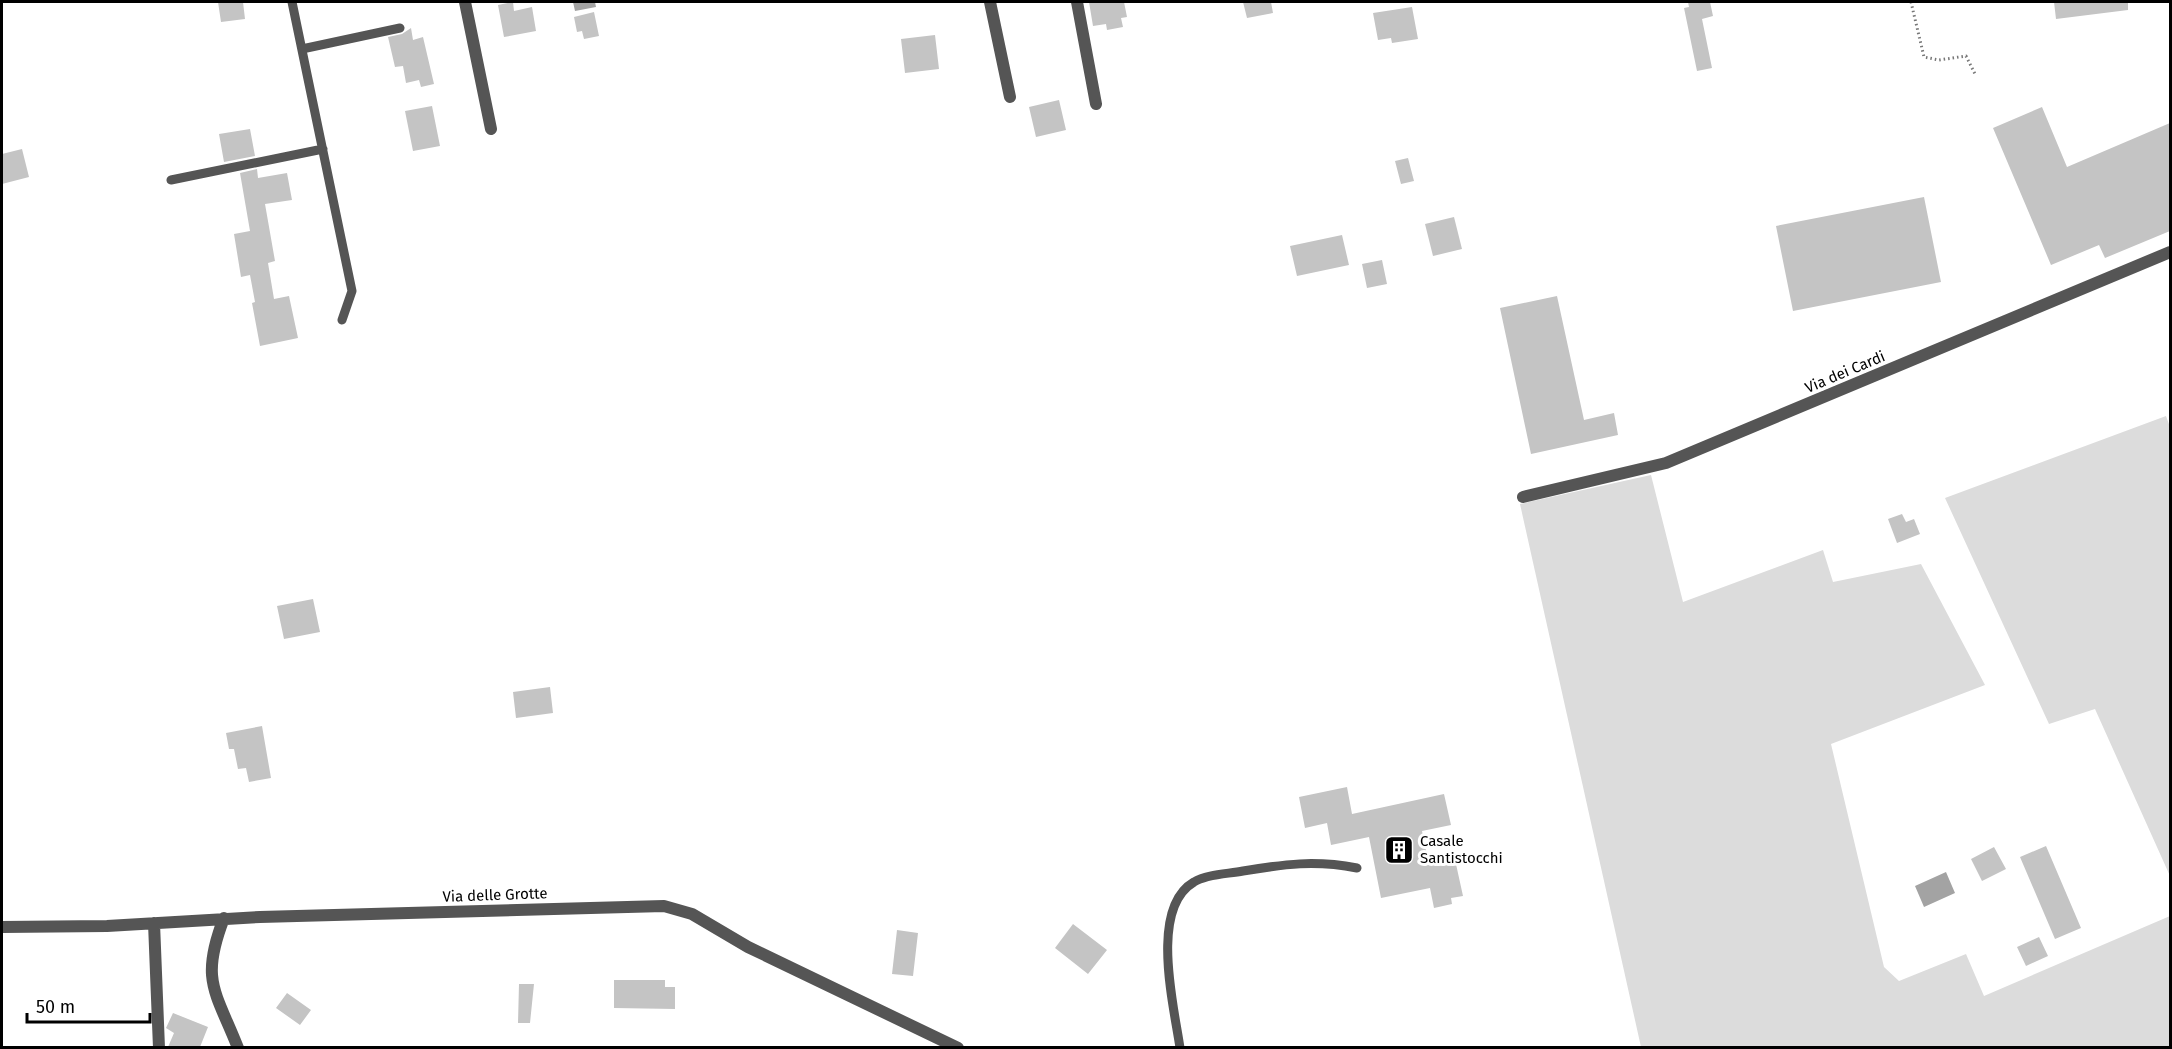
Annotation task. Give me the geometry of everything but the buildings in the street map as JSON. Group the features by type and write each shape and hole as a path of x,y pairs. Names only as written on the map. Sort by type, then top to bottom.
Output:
{"street":[{"path":"465,2 491,129"},
{"path":"990,2 1010,97"},
{"path":"1077,2 1096,104"},
{"name":"Via dei Cardi","path":"1523,497 1666,463 2170,252"},
{"name":"Via delle Grotte","path":"2,927 154,923 224,918 664,906 692,914 748,947 958,1047"},
{"path":"224,918 213,951 210,976 238,1047"},
{"path":"154,923 159,1047"}],"lane":[{"path":"292,2 352,291 342,320"},
{"path":"302,49 400,28"},
{"path":"171,180 322,149"},
{"path":"1180,1047 1169,969 1168,937 1172,912 1188,887 1201,879 1288,863 1312,862 1357,868"}],"path":[{"path":"1911,2 1924,57 1939,60 1966,56 1976,76"}],"shaded area":[{"path":"573,2 595,2 596,7 575,11"},
{"path":"2166,416 2170,427 2170,876 2095,709 2049,724 1945,498"},
{"path":"1651,475 1683,602 1823,550 1833,582 1921,564 1985,685 1831,744 1884,967 1899,981 1966,954 1984,996 2170,916 2170,1047 1641,1047 1520,504"},
{"path":"1946,872 1955,893 1924,907 1915,886"}],"place":[{"name":"Casale Santistocchi","path":"1399,850"}]}
